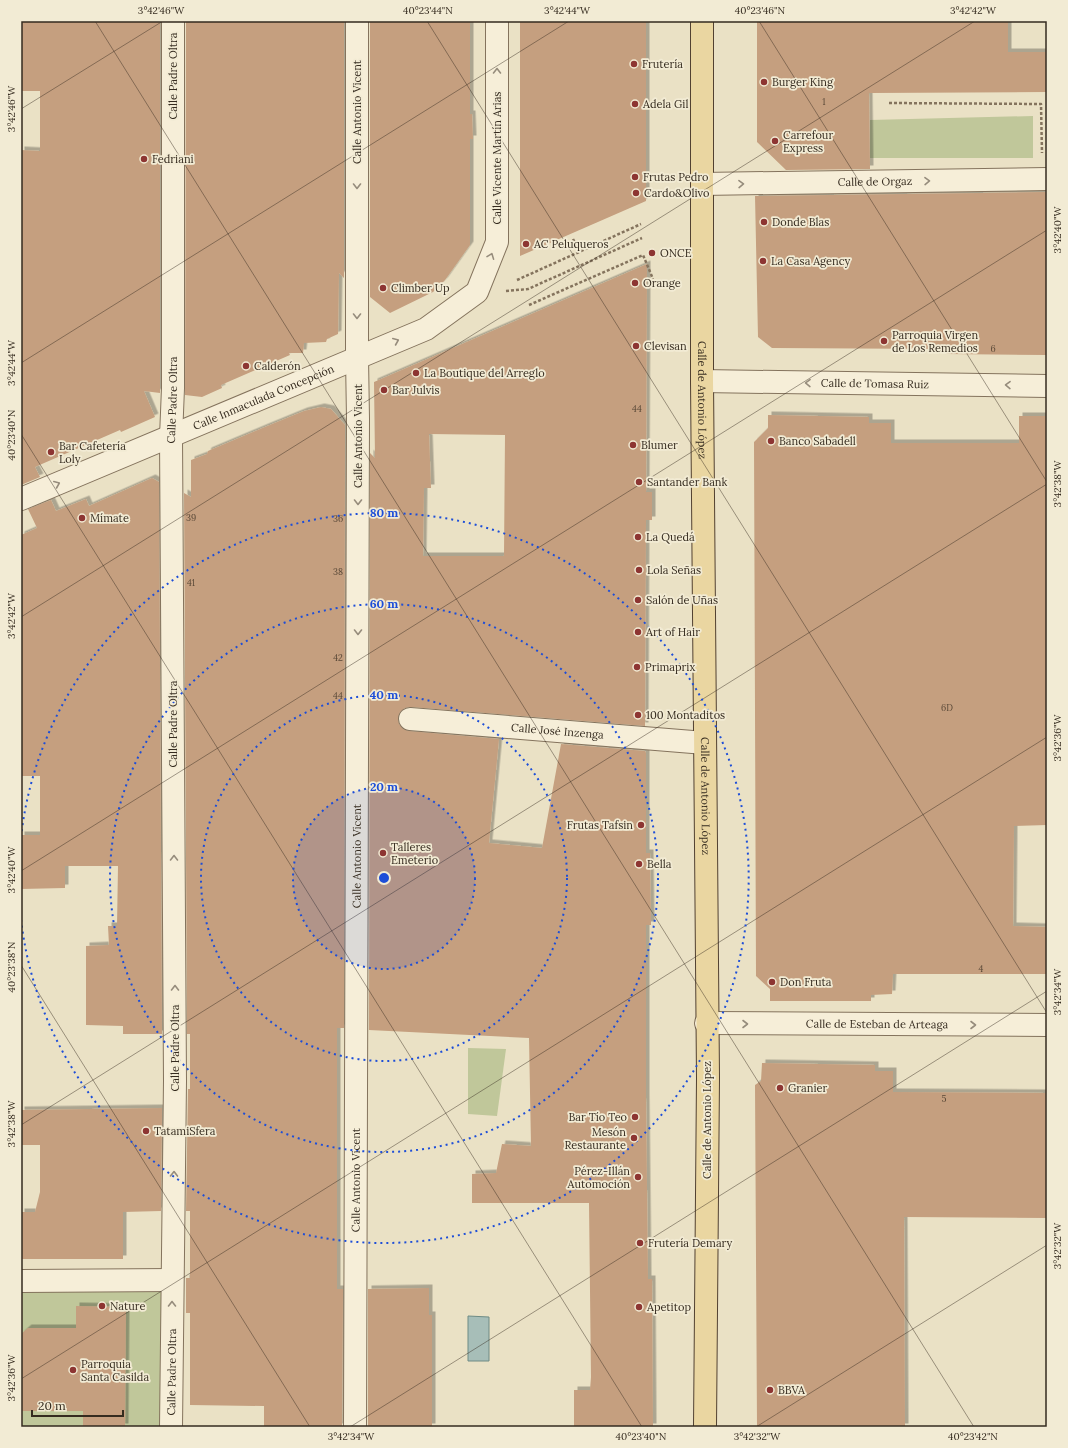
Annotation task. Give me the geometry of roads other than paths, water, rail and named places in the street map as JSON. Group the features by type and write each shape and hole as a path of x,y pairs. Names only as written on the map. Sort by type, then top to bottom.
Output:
{"main road":[{"name":"Calle de Antonio López","path":"702,21 702,381 706,1023 708,1078 705,1427"}],"street":[{"name":"Calle Padre Oltra","path":"171,1427 175,1073 171,437 173,388 173,21"},
{"name":"Calle Antonio Vicent","path":"355,1427 358,419 357,21"},
{"name":"Calle Vicente Martín Arias","path":"477,292 497,242 497,21"},
{"name":"Calle de Orgaz","path":"702,184 1047,179"},
{"name":"Calle Inmaculada Concepción","path":"21,499 426,329 477,292"},
{"name":"Calle de Tomasa Ruiz","path":"702,381 1047,386"},
{"name":"Calle José Inzenga","path":"410,720 705,743"},
{"name":"Calle de Esteban de Arteaga","path":"706,1023 1047,1025"},
{"path":"21,1281 172,1280"}],"water":[{"path":"468,1316 489,1317 489,1361 468,1361"}],"place":[{"name":"Frutería","path":"634,64"},
{"name":"Burger King","path":"764,82"},
{"name":"Adela Gil","path":"635,104"},
{"name":"Carrefour Express","path":"775,141"},
{"name":"Fedriani","path":"144,159"},
{"name":"Frutas Pedro","path":"635,177"},
{"name":"Cardo&Olivo","path":"636,193"},
{"name":"Donde Blas","path":"764,222"},
{"name":"AC Peluqueros","path":"526,244"},
{"name":"ONCE","path":"652,253"},
{"name":"La Casa Agency","path":"763,261"},
{"name":"Orange","path":"635,283"},
{"name":"Climber Up","path":"383,288"},
{"name":"Parroquia Virgen de Los Remedios","path":"884,341"},
{"name":"Clevisan","path":"636,346"},
{"name":"Calderón","path":"246,366"},
{"name":"La Boutique del Arreglo","path":"416,373"},
{"name":"Bar Julvis","path":"384,390"},
{"name":"Banco Sabadell","path":"771,441"},
{"name":"Blumer","path":"633,445"},
{"name":"Bar Cafetería Loly","path":"51,452"},
{"name":"Santander Bank","path":"639,482"},
{"name":"Mímate","path":"82,518"},
{"name":"La Quedá","path":"638,537"},
{"name":"Lola Señas","path":"639,570"},
{"name":"Salón de Uñas","path":"638,600"},
{"name":"Art of Hair","path":"638,632"},
{"name":"Primaprix","path":"637,667"},
{"name":"100 Montaditos","path":"638,715"},
{"name":"Frutas Tafsin","path":"641,825"},
{"name":"Talleres Emeterio","path":"383,853"},
{"name":"Bella","path":"639,864"},
{"name":"Don Fruta","path":"772,982"},
{"name":"Granier","path":"780,1088"},
{"name":"Bar Tío Teo","path":"635,1117"},
{"name":"TatamiSfera","path":"146,1131"},
{"name":"Mesón Restaurante","path":"634,1138"},
{"name":"Pérez-Illán Automoción","path":"638,1177"},
{"name":"Frutería Demary","path":"640,1243"},
{"name":"Nature","path":"102,1306"},
{"name":"Apetitop","path":"639,1307"},
{"name":"Parroquia Santa Casilda","path":"73,1370"},
{"name":"BBVA","path":"770,1390"}]}
